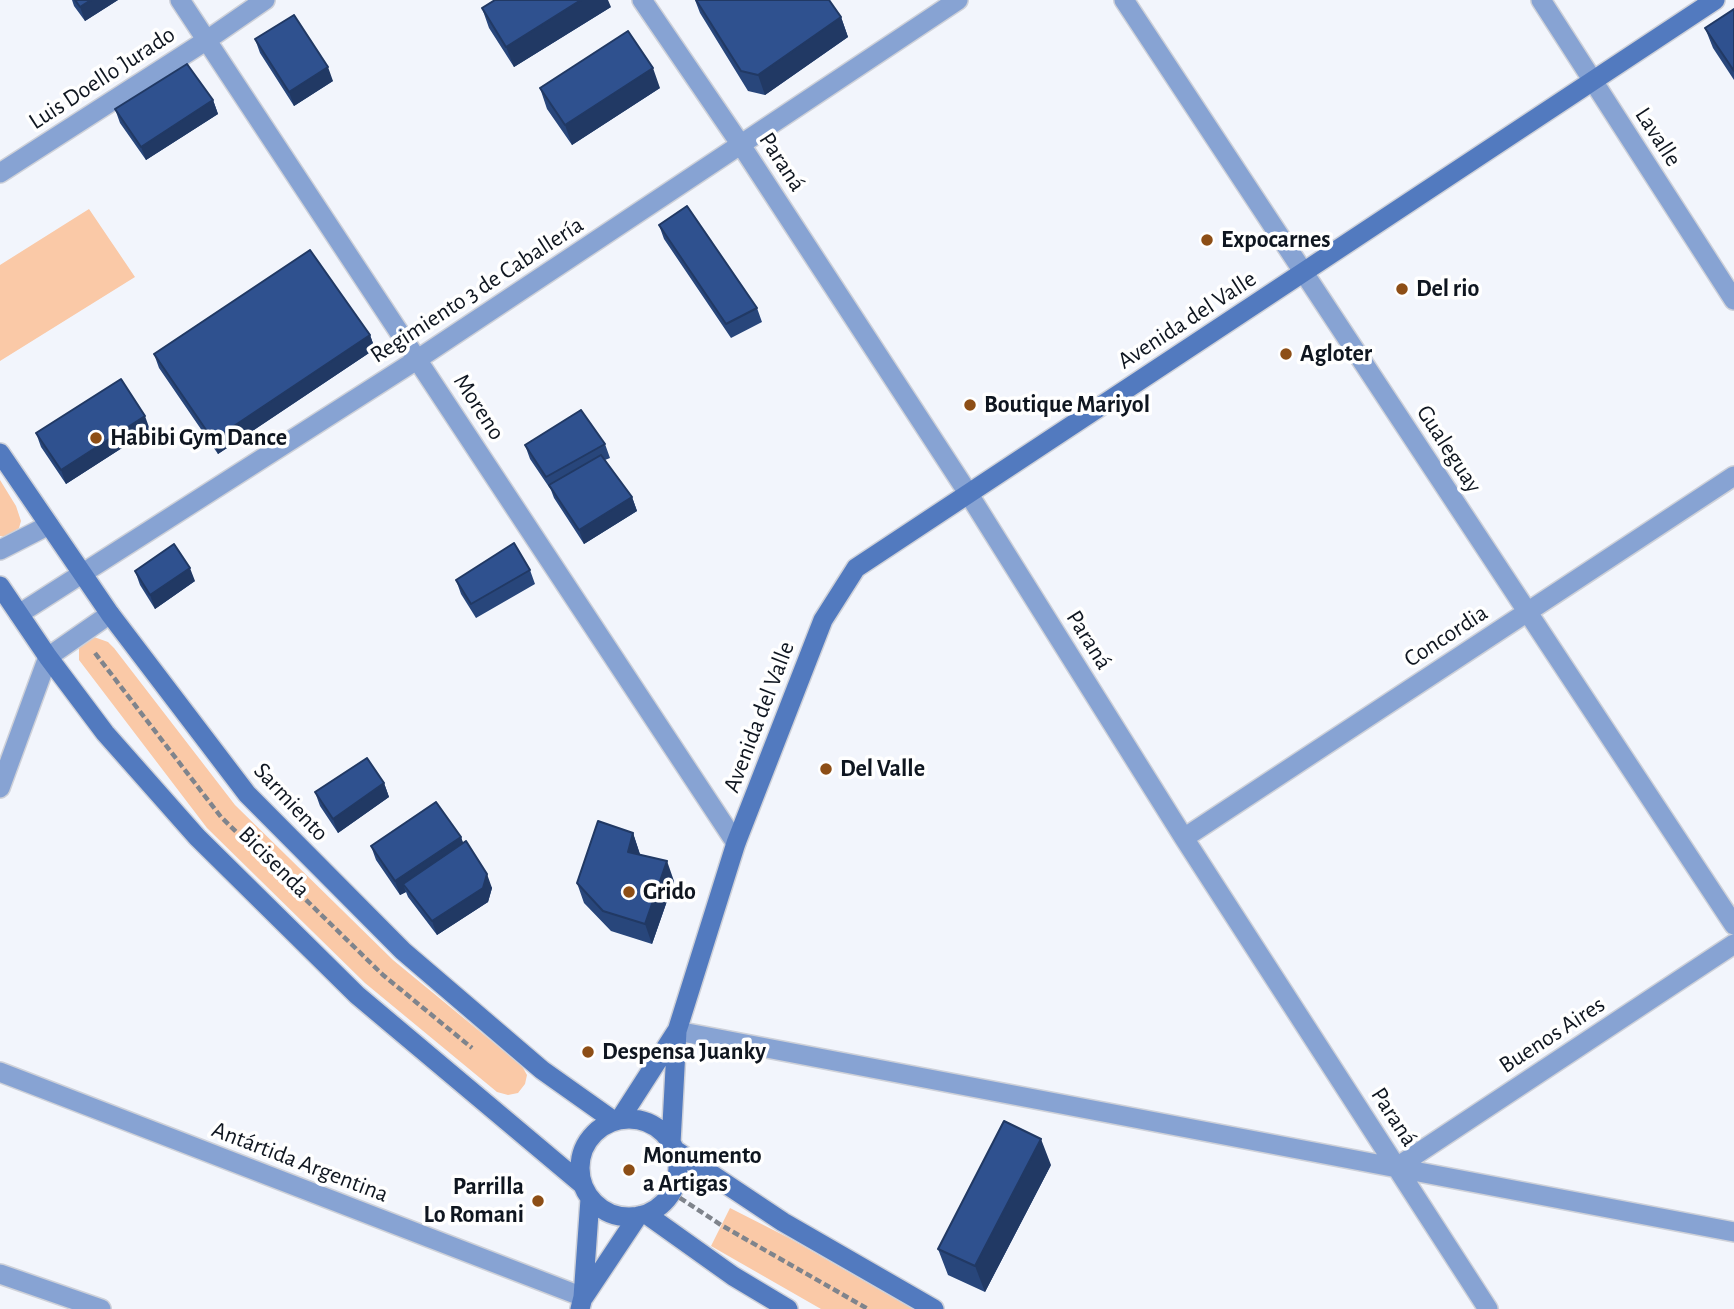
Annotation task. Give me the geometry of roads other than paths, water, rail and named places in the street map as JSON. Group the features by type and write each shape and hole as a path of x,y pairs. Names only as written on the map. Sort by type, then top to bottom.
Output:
{"main road":[{"name":"Avenida del Valle","path":"677,1031 736,843 823,620 856,568 1715,0"},
{"name":"Sarmiento","path":"0,453 110,614 247,794 403,951 542,1070 617,1120"},
{"path":"0,586 48,657 105,733 197,837 356,995 586,1192 601,1209 615,1215 642,1215 788,1309"},
{"path":"617,1120 677,1031"},
{"path":"582,1303 642,1215 659,1206 676,1181 678,1165 673,1147 677,1031"},
{"path":"582,1303 586,1192 580,1168 582,1151 591,1137 604,1126 617,1120 637,1119 653,1125 673,1147 783,1222 934,1309"}],"street":[{"name":"Moreno","path":"180,0 736,843"},
{"name":"Luis Doello Jurado","path":"0,173 265,0"},
{"name":"Paraná","path":"642,0 741,145 968,494 1184,838 1488,1309"},
{"name":"Regimiento 3 de Caballería","path":"19,614 418,359 958,0"},
{"name":"Gualeguay","path":"1124,0 1734,925"},
{"name":"Lavalle","path":"1541,0 1734,300"},
{"name":"Concordia","path":"1184,838 1734,476"},
{"path":"0,550 49,525"},
{"path":"0,788 48,657 110,614"},
{"name":"Buenos Aires","path":"1396,1167 1734,944"},
{"path":"677,1031 1734,1232"},
{"name":"Antártida Argentina","path":"0,1072 582,1303"},
{"path":"0,1274 62,1301 101,1309"}],"place":[{"name":"Expocarnes","path":"1207,240"},
{"name":"Del rio","path":"1402,289"},
{"name":"Agloter","path":"1286,354"},
{"name":"Boutique Mariyol","path":"970,405"},
{"name":"Habibi Gym Dance","path":"96,438"},
{"name":"Del Valle","path":"826,769"},
{"name":"Grido","path":"629,892"},
{"name":"Despensa Juanky","path":"588,1052"},
{"name":"Monumento a Artigas","path":"629,1170"},
{"name":"Parrilla Lo Romani","path":"538,1201"}]}
